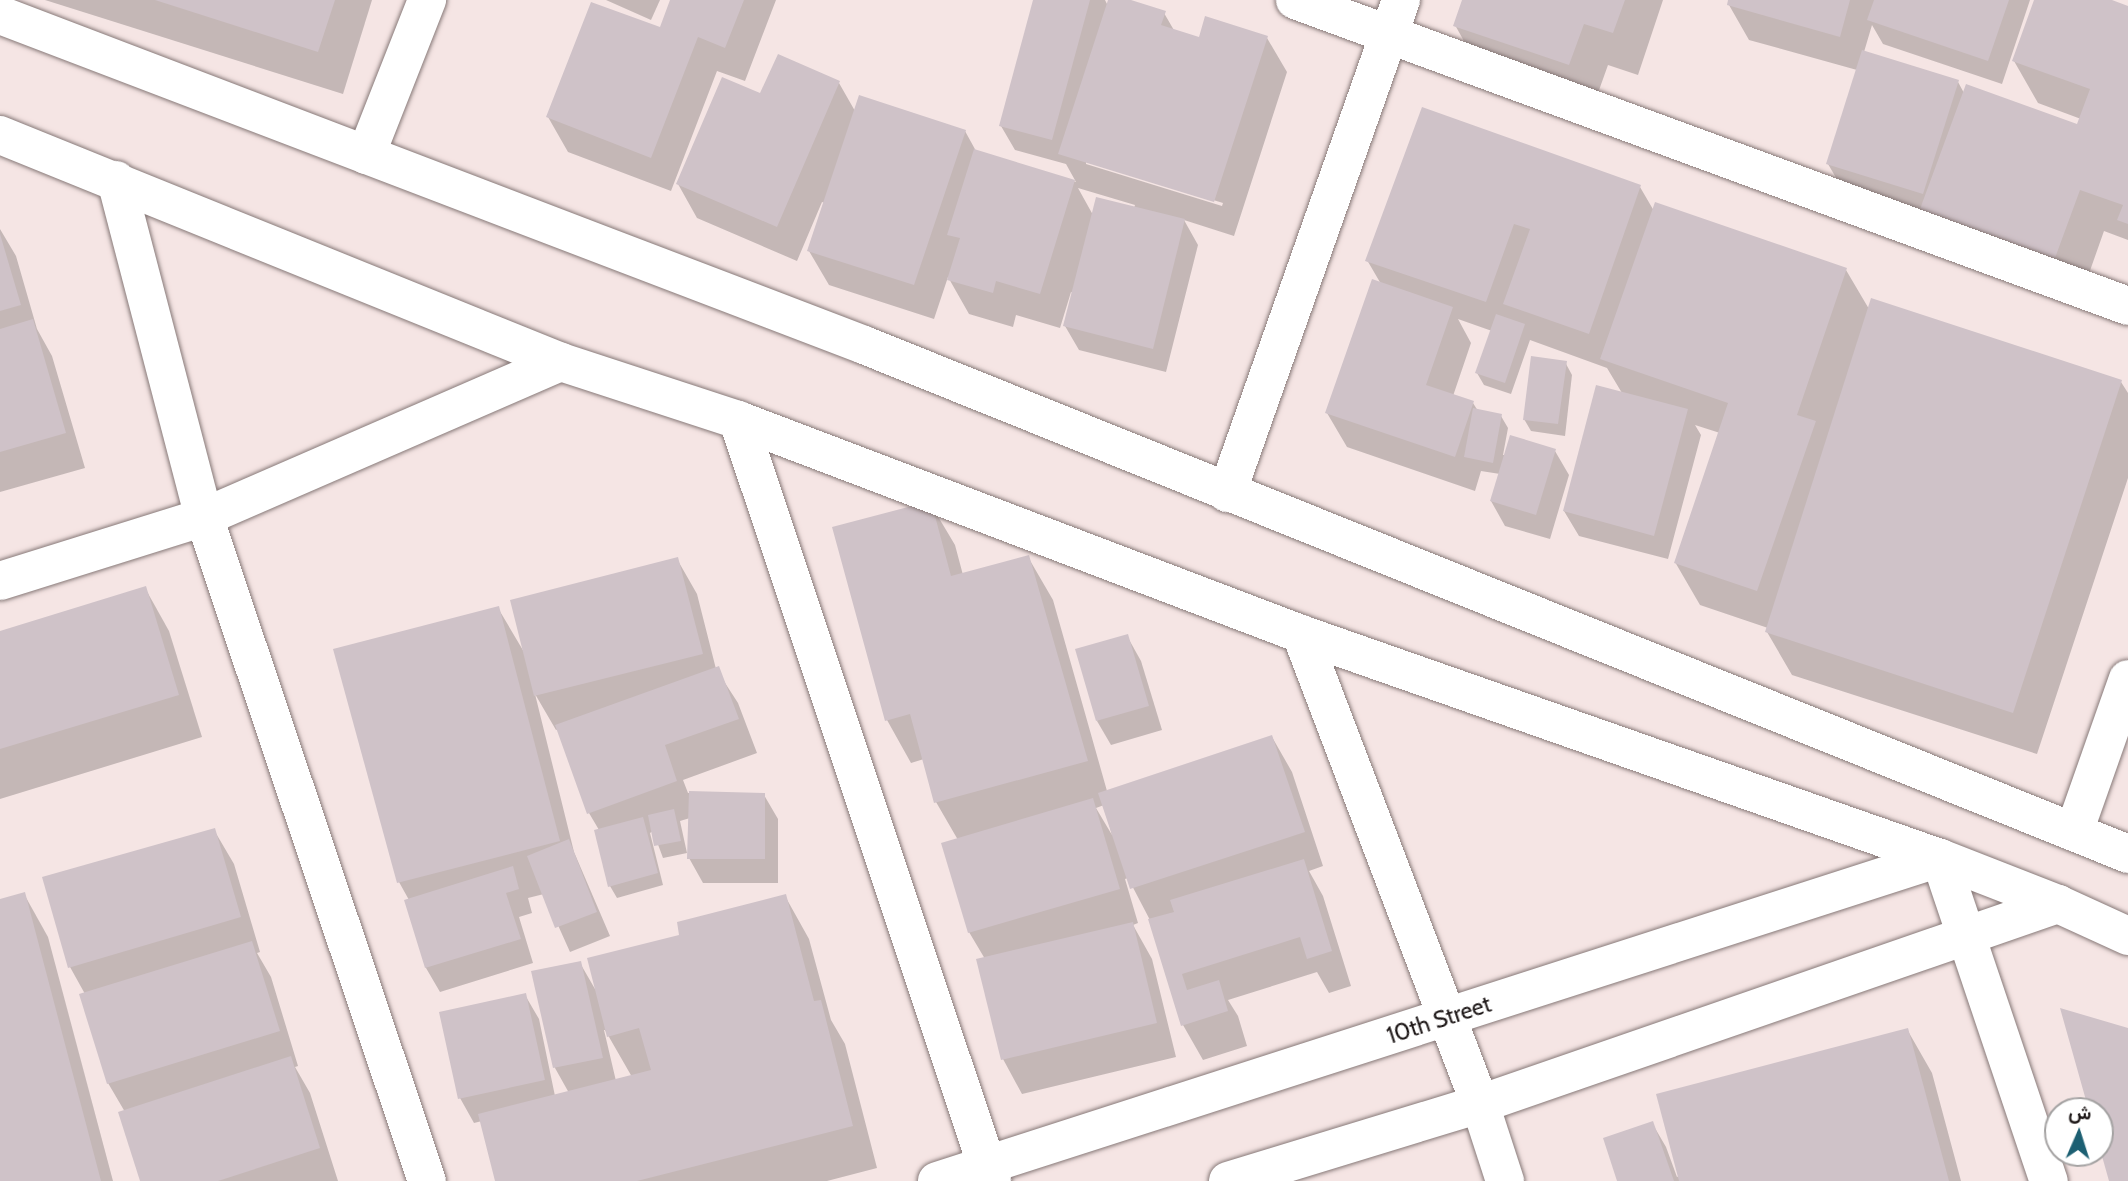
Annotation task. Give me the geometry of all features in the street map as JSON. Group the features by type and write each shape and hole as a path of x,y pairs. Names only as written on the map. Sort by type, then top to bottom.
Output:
{"street":[{"path":"366,155 427,0"},
{"path":"1295,0 1394,17 2128,306"},
{"path":"0,15 864,345 2128,854"},
{"path":"1227,493 1394,17"},
{"path":"0,135 561,362 738,420 1301,635 1940,858 2058,904 2128,936"},
{"path":"116,180 204,517 427,1181"},
{"path":"0,581 204,517 561,362"},
{"path":"738,420 990,1173"},
{"path":"1301,635 1480,1104 1505,1181"},
{"path":"2074,832 2128,680"},
{"path":"1940,858 2049,1181"},
{"name":"10th Street","path":"937,1181 990,1173 1447,1017 1940,858"},
{"path":"1228,1181 1480,1104 2058,904"}],"building":[{"path":"155,0 335,0 318,52"},
{"path":"670,0 744,0 725,48 698,37 651,158 546,117 591,2 660,27"},
{"path":"1033,0 1090,0 1052,140 999,126"},
{"path":"1108,0 1131,0 1166,11 1161,25 1199,37 1205,16 1268,36 1214,202 1058,154"},
{"path":"1462,0 1625,0 1613,33 1584,24 1569,65 1453,26"},
{"path":"1728,0 1850,0 1840,37 1727,5"},
{"path":"1874,0 2009,0 1988,61 1867,20"},
{"path":"2034,0 2112,0 2128,6 2128,224 2117,220 2123,205 2080,190 2055,258 1920,209 1966,84 2077,124 2090,89 2012,61"},
{"path":"1862,50 1959,80 1923,194 1826,164"},
{"path":"778,54 840,81 777,227 676,184 722,77 760,93"},
{"path":"859,95 966,130 914,285 807,251"},
{"path":"1422,107 1641,185 1589,334 1503,304 1530,229 1514,224 1486,302 1365,261"},
{"path":"974,149 1075,180 1040,294 996,281 993,293 947,280 960,238 947,235"},
{"path":"1096,197 1185,219 1153,349 1063,326"},
{"path":"1655,202 1847,268 1797,415 1816,421 1757,591 1674,563 1728,403 1600,359"},
{"path":"0,234 21,305 0,311"},
{"path":"1372,279 1453,307 1426,385 1474,401 1455,457 1325,413"},
{"path":"1871,298 2122,380 2013,713 1765,632"},
{"path":"1496,314 1525,324 1505,383 1475,373"},
{"path":"33,319 66,433 0,452 0,329"},
{"path":"1531,356 1567,361 1558,424 1523,420"},
{"path":"1596,385 1688,409 1654,536 1563,511"},
{"path":"1473,408 1502,414 1493,463 1464,457"},
{"path":"1510,435 1556,449 1536,515 1490,501"},
{"path":"931,501 951,576 1029,555 1088,761 934,803 910,714 885,721 832,527"},
{"path":"678,557 703,654 534,696 510,600"},
{"path":"146,586 179,695 0,749 0,631"},
{"path":"499,606 560,841 397,883 333,649"},
{"path":"1128,634 1149,706 1096,721 1075,649"},
{"path":"719,666 739,719 665,745 677,781 587,814 555,725"},
{"path":"1272,735 1305,832 1130,889 1098,793"},
{"path":"689,791 765,793 765,859 687,859"},
{"path":"1093,798 1120,889 968,933 941,843"},
{"path":"674,809 681,841 654,846 648,815"},
{"path":"643,817 658,873 608,887 594,830"},
{"path":"215,828 241,917 68,968 42,877"},
{"path":"569,839 597,912 555,928 527,856"},
{"path":"1304,859 1332,951 1307,959 1300,937 1182,974 1187,990 1219,980 1228,1011 1181,1026 1148,919 1174,912 1170,900"},
{"path":"513,866 519,889 506,893 521,939 425,968 404,900"},
{"path":"25,892 101,1181 0,1181 0,899"},
{"path":"786,894 814,1001 821,1000 853,1126 637,1181 495,1181 478,1114 651,1070 639,1028 607,1037 587,958 679,935 677,922"},
{"path":"1133,922 1157,1023 1001,1060 976,959"},
{"path":"252,941 280,1031 107,1084 79,994"},
{"path":"581,961 603,1058 553,1068 531,971"},
{"path":"526,993 545,1080 458,1099 439,1012"},
{"path":"2060,1008 2128,1028 2128,1181 2109,1181 2105,1167 2114,1167 2114,1097 2085,1097"},
{"path":"1908,1028 1949,1181 1679,1181 1656,1094"},
{"path":"291,1056 320,1148 218,1181 140,1181 118,1112"},
{"path":"1653,1121 1674,1181 1617,1181 1603,1138"}]}
